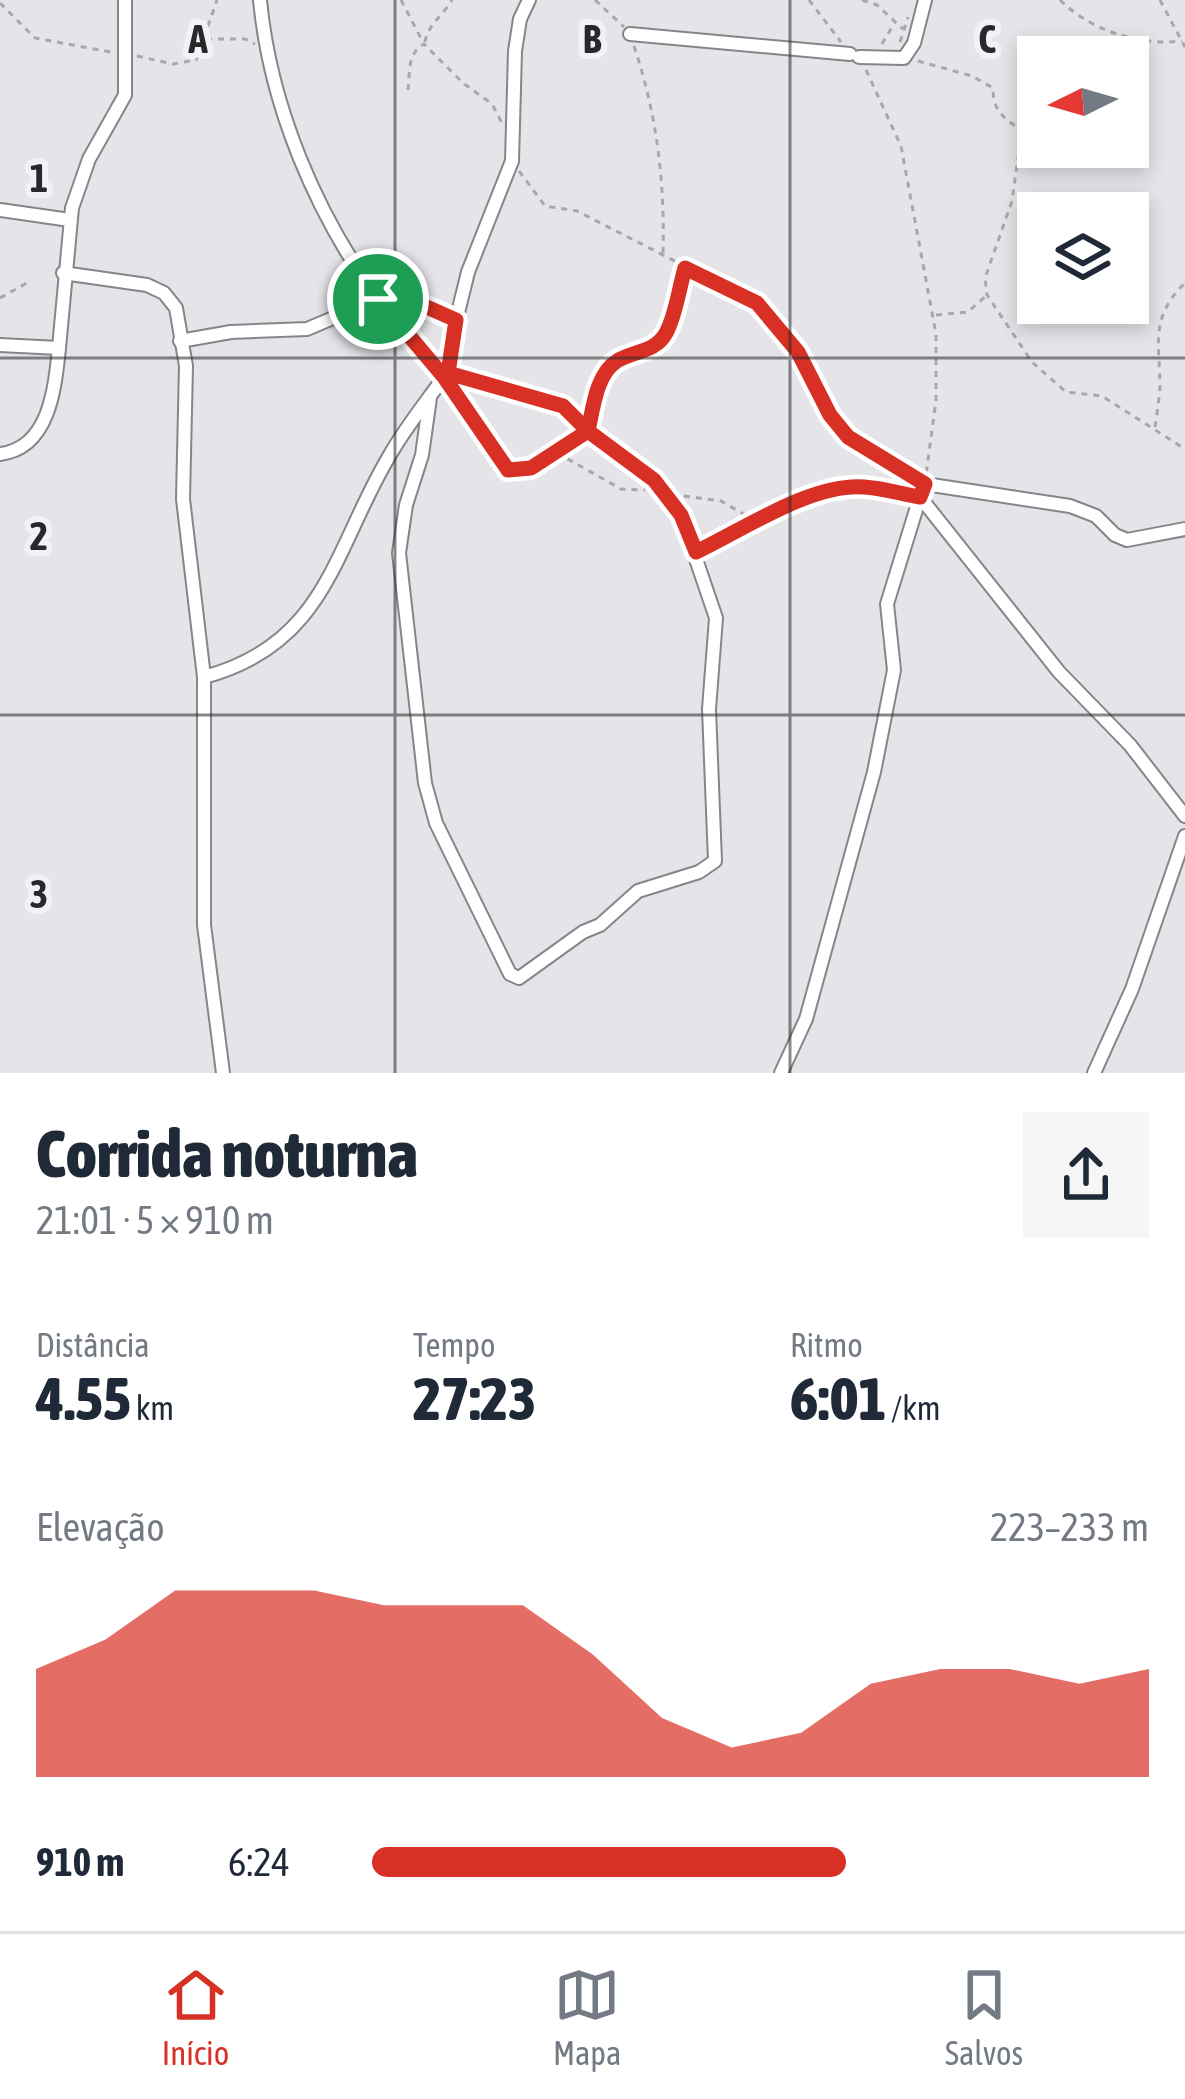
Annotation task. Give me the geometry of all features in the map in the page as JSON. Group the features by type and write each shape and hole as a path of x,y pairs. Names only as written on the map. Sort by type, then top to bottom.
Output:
{"street":[{"path":"0,454 28,441 47,415 56,388 70,220 88,159 122,105 125,0"},
{"path":"260,0 283,107 310,180 343,247 378,299 446,375 563,406 588,431 654,480 681,515 716,619 709,709 715,861 699,872 638,891 600,925 569,941 526,975 513,977 436,823 425,783 399,554 430,398"},
{"path":"204,677 241,667 261,654 315,602 334,573 391,453 446,375 468,272 512,161 515,51 520,19 530,0"},
{"path":"630,34 900,58 925,0"},
{"path":"0,210 70,220"},
{"path":"63,273 146,285 164,293 176,308 187,380 183,499 204,677 204,925 223,1073"},
{"path":"181,341 231,332 307,328 378,299 402,296 456,320"},
{"path":"0,345 59,348"},
{"path":"922,491 1070,506 1096,516 1126,540 1185,529"},
{"path":"922,491 1059,672 1130,745 1185,816"},
{"path":"781,1073 806,1019 874,772 894,670 887,604 922,491"},
{"path":"1097,1072 1132,989 1185,836"}],"path":[{"path":"0,3 35,38 186,64 196,60 217,0"},
{"path":"401,0 424,44 492,104 503,127"},
{"path":"424,44 426,32 452,0"},
{"path":"596,0 630,34 653,108 664,204 662,256"},
{"path":"809,0 855,55 901,146 933,315 936,400 922,491"},
{"path":"862,0 877,5 909,32"},
{"path":"1060,0 1090,22 1120,35 1184,44 1163,1"},
{"path":"908,14 909,32 900,58 972,76 993,88 993,103 1018,128 1012,201 985,278 987,295 1032,362 1066,392 1102,396 1185,449"},
{"path":"876,56 895,22"},
{"path":"205,39 245,39 269,46"},
{"path":"408,90 410,61 424,44"},
{"path":"512,161 545,206 577,211 757,303 798,352 830,415 848,437 922,491"},
{"path":"446,375 508,470 531,468 588,431 595,396 616,361 637,355 666,335 685,268"},
{"path":"0,298 27,283"},
{"path":"1155,429 1160,384 1156,338 1171,297 1185,284"},
{"path":"933,315 968,312 987,295"},
{"path":"696,552 790,504 832,490 860,486 922,491"}],"route":[{"path":"378,299 402,296 456,320 444,377 508,470 531,468 588,431 595,396 616,361 637,355 666,335 685,268 757,303 798,352 830,415 848,437 925,484 920,497 860,486 832,490 790,504 696,552 681,515 654,480 588,431 563,406 448,373 444,377 378,299"}]}
